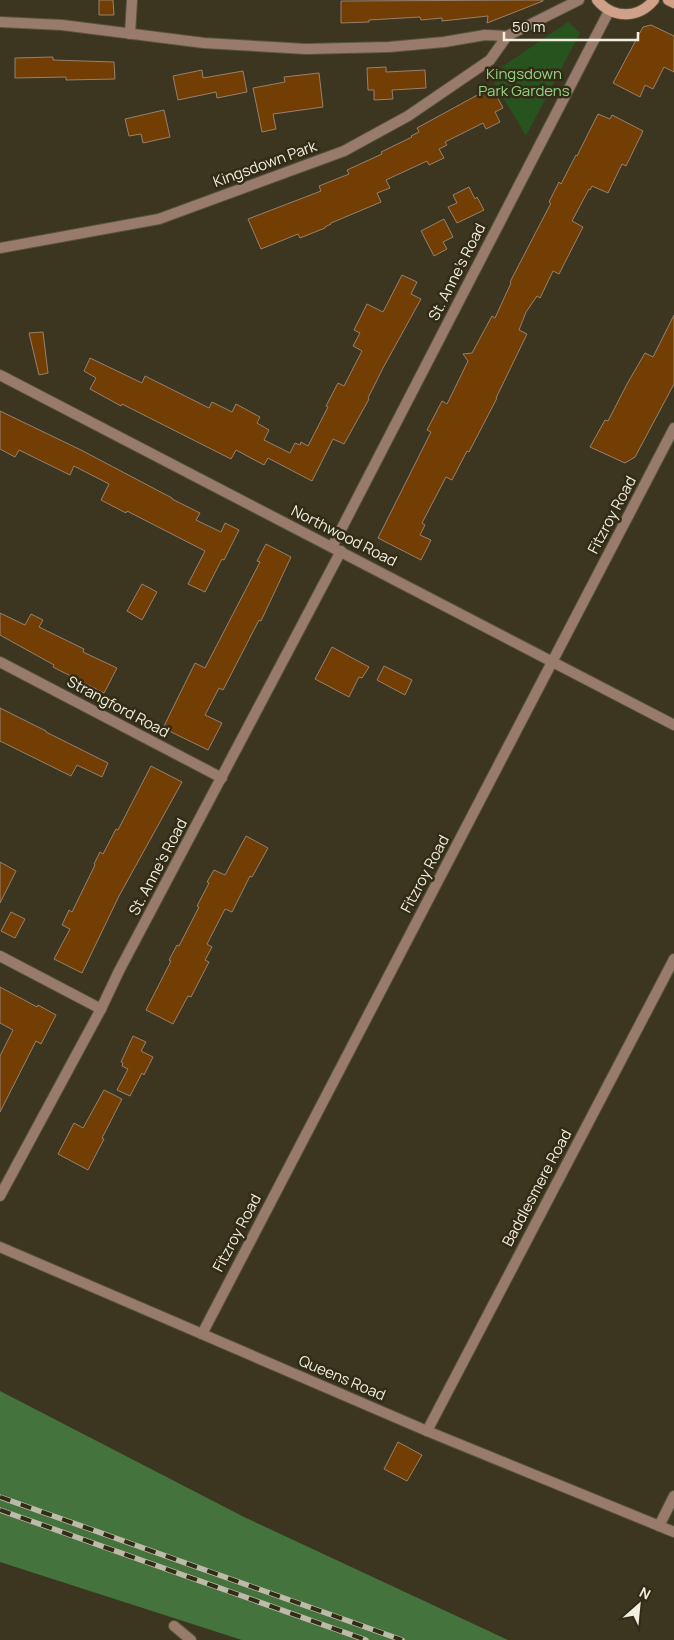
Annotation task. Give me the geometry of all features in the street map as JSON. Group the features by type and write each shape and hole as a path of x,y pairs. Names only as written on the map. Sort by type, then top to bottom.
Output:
{"main road":[{"path":"597,0 609,11 619,14 638,13 654,0"},
{"path":"668,0 674,3"}],"street":[{"path":"130,34 132,0"},
{"name":"Kingsdown Park","path":"0,22 62,26 204,44 306,49 389,47 486,36 507,36 578,0"},
{"name":"St. Anne's Road","path":"0,1196 222,778 609,11"},
{"name":"Kingsdown Park","path":"0,248 159,219 344,150 408,116 490,60 507,36"},
{"name":"Northwood Road","path":"0,375 674,725"},
{"name":"Fitzroy Road","path":"202,1334 674,428"},
{"name":"Strangford Road","path":"0,662 222,778"},
{"path":"0,956 101,1009"},
{"name":"Baddlesmere Road","path":"427,1431 674,960"},
{"name":"Queens Road","path":"0,1247 427,1431 674,1532"},
{"path":"659,1526 674,1496"},
{"path":"174,1626 192,1640"}],"green space":[{"name":"Kingsdown Park Gardens","path":"568,22 580,33 526,136 490,75"},
{"path":"0,1391 244,1517 508,1640 242,1640 0,1562"}],"building":[{"path":"99,0 113,0 114,15 99,15"},
{"path":"543,0 487,23 488,16 442,21 442,18 421,20 420,17 341,23 341,1"},
{"path":"651,25 674,36 674,72 664,67 653,89 645,85 640,97 613,83 643,27"},
{"path":"53,57 53,60 114,62 115,79 66,80 66,77 15,78 15,58"},
{"path":"386,67 386,72 425,70 426,88 392,90 393,99 374,100 374,90 368,90 367,68"},
{"path":"202,70 203,78 243,71 247,92 217,98 216,92 178,100 173,76"},
{"path":"319,73 323,107 273,114 276,129 262,132 253,88 285,82 284,77"},
{"path":"492,87 503,108 495,112 500,122 486,129 483,123 445,142 447,145 439,149 444,158 429,165 427,161 386,180 390,188 377,193 381,202 300,238 298,234 261,249 248,219 321,191 319,186 349,174 347,170 382,154 381,152 412,137 419,132 417,128"},
{"path":"164,110 170,137 143,143 141,134 129,136 125,119"},
{"path":"598,114 610,119 612,115 643,131 626,166 622,164 608,193 592,186 572,221 583,227 559,274 553,271 540,298 537,296 526,312 519,330 527,334 497,398 469,452 467,451 452,480 446,477 422,523 425,525 420,535 431,540 421,560 378,538 431,432 427,430 442,401 447,404 468,361 463,354 472,353 492,316 495,318 510,282 551,204 549,202 559,182 561,184"},
{"path":"469,187 475,199 477,197 484,210 457,223 448,207 457,203 453,195"},
{"path":"444,219 453,237 443,242 447,249 434,256 421,231"},
{"path":"402,275 417,282 411,294 421,299 344,444 333,439 312,481 268,458 264,465 236,450 231,459 122,404 121,406 90,389 96,378 84,371 90,358 142,383 145,376 209,408 212,402 232,412 236,404 260,417 257,423 269,430 264,440 290,453 295,443 300,445 301,442 308,446 338,383 344,386 362,351 353,346 360,333 354,330 367,304 383,312"},
{"path":"674,315 674,384 635,457 625,463 590,447 605,420 608,421 645,353 653,357"},
{"path":"43,332 48,373 39,375 29,333"},
{"path":"0,411 81,450 200,513 196,520 221,532 225,523 239,530 205,592 188,584 205,551 127,511 126,513 101,500 109,484 74,466 70,475 19,450 15,457 0,449"},
{"path":"266,544 291,557 261,621 259,620 223,690 219,688 205,715 222,723 208,750 163,728 195,663 205,668 260,562 257,561"},
{"path":"142,584 157,592 142,620 127,611"},
{"path":"0,613 25,625 31,614 43,620 39,627 84,649 83,652 117,668 104,693 53,667 54,665 0,635"},
{"path":"332,647 369,667 362,678 359,677 349,697 315,679"},
{"path":"384,666 412,680 405,695 377,680"},
{"path":"0,708 108,763 102,777 77,765 71,776 0,741"},
{"path":"151,766 182,782 119,896 82,973 54,959 70,929 62,925 69,910 72,912 100,852 103,854 116,829 118,830"},
{"path":"246,836 268,848 252,877 250,876 232,912 225,909 207,944 212,947 205,960 209,962 191,997 188,996 173,1024 146,1010 171,961 169,960 177,945 179,946 199,907 197,906 209,883 207,882 214,870 225,875"},
{"path":"0,862 16,871 0,903"},
{"path":"11,912 25,919 15,938 1,931"},
{"path":"0,987 56,1015 41,1044 36,1041 0,1112 0,1056 13,1030 0,1023"},
{"path":"133,1036 146,1042 141,1051 153,1057 130,1096 117,1090 128,1069 122,1066 123,1063 121,1062"},
{"path":"104,1090 122,1099 88,1170 58,1154 74,1123 83,1128"},
{"path":"398,1442 422,1455 407,1481 384,1469"}],"railway":[{"path":"0,1497 402,1640"},
{"path":"0,1510 366,1640"}]}
